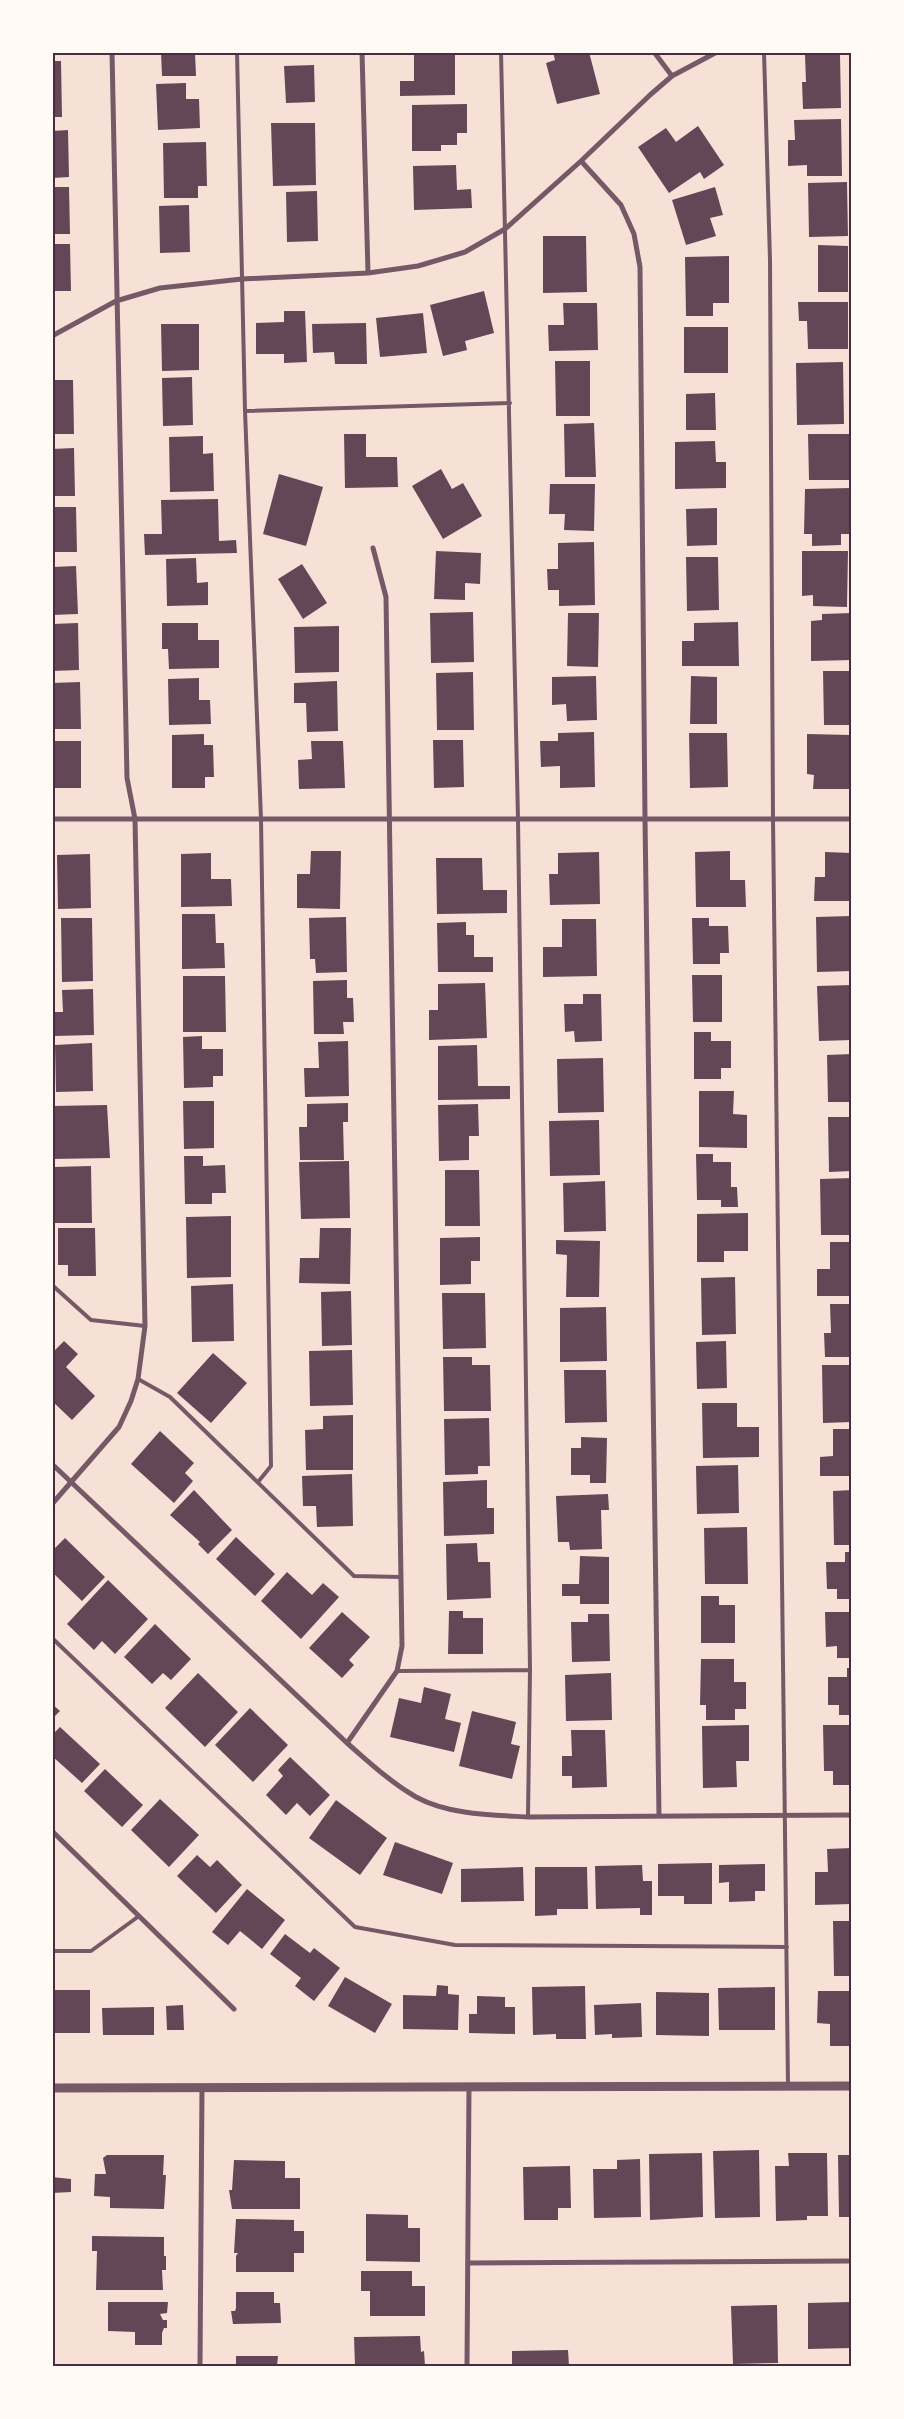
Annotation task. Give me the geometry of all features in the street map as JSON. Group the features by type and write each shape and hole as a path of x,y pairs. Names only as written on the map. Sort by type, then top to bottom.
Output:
{"street":[{"path":"52,1504 119,1428 131,1402 144,1352 135,819 126,778 112,52"},
{"path":"362,52 368,273"},
{"path":"654,52 672,76"},
{"path":"52,336 116,301 160,288 242,279 368,273 418,266 465,252 505,229 581,161 650,94 672,76 717,52"},
{"path":"581,161 621,205 634,234 640,267 645,819 659,1816"},
{"path":"347,1743 396,1671 402,1646 386,596 373,548"},
{"path":"52,819 852,819"},
{"path":"52,1464 347,1743 383,1775 418,1798 468,1812 528,1817 852,1815"},
{"path":"52,1831 234,2009"},
{"path":"467,2366 469,2086"},
{"path":"52,2088 852,2086"},
{"path":"200,2366 202,2087"},
{"path":"468,2263 852,2261"}],"lane":[{"path":"237,52 245,411 261,819 271,1466 258,1482"},
{"path":"501,52 518,819 530,1670 528,1817"},
{"path":"764,52 770,260 773,819 788,2086"},
{"path":"245,411 510,403"},
{"path":"52,1285 91,1320 145,1326"},
{"path":"138,1379 170,1397 354,1576 401,1577"},
{"path":"52,1638 355,1927 455,1945 787,1947"},
{"path":"396,1671 530,1670"},
{"path":"52,1951 91,1951 139,1916"}],"building":[{"path":"52,52 82,52 82,54 52,55"},
{"path":"161,52 195,52 196,76 162,76"},
{"path":"414,52 455,52 455,95 400,96 400,81 414,81"},
{"path":"553,52 589,52 600,94 557,104 546,63 555,60"},
{"path":"805,55 840,55 841,108 803,109 802,82 806,82"},
{"path":"52,61 61,61 62,117 52,117"},
{"path":"314,65 315,102 286,103 284,66"},
{"path":"186,83 186,99 199,99 200,128 158,130 156,84"},
{"path":"467,104 467,133 457,133 457,145 441,145 441,151 412,151 412,105"},
{"path":"841,119 842,176 807,176 807,165 788,166 788,140 795,140 794,120"},
{"path":"271,123 315,123 316,185 273,186"},
{"path":"698,126 724,165 704,179 700,172 669,193 638,147 666,128 676,142"},
{"path":"68,130 69,177 52,178 52,131"},
{"path":"206,142 207,186 198,186 198,198 164,198 163,143"},
{"path":"456,165 457,190 471,189 472,208 414,210 413,166"},
{"path":"847,182 848,236 809,237 808,183"},
{"path":"52,187 69,187 70,234 52,234"},
{"path":"715,187 723,215 710,218 716,236 686,245 672,200"},
{"path":"317,191 318,241 287,242 286,192"},
{"path":"189,205 190,252 160,253 159,206"},
{"path":"543,236 586,236 587,292 543,293"},
{"path":"52,244 70,244 71,291 52,291"},
{"path":"818,245 848,246 848,292 818,292"},
{"path":"729,256 729,303 713,303 713,316 686,316 685,257"},
{"path":"484,291 494,333 465,341 467,350 443,356 430,305"},
{"path":"798,302 848,302 848,349 808,349 807,321 799,321"},
{"path":"563,303 597,303 598,350 549,351 548,325 564,325"},
{"path":"284,311 305,311 307,362 284,363 284,354 256,354 256,323 284,322"},
{"path":"423,313 427,353 380,357 376,318"},
{"path":"366,323 367,364 335,364 334,352 313,353 312,324"},
{"path":"161,324 199,324 199,370 162,371"},
{"path":"684,327 728,327 728,373 684,373"},
{"path":"555,361 590,361 590,416 556,416"},
{"path":"843,362 844,424 797,425 796,363"},
{"path":"192,377 193,425 163,426 162,378"},
{"path":"52,380 73,380 74,434 52,434"},
{"path":"715,393 716,430 686,430 686,394"},
{"path":"594,423 596,477 565,477 564,424"},
{"path":"344,434 366,434 366,457 397,457 398,487 345,488"},
{"path":"808,434 850,434 851,480 809,480"},
{"path":"203,436 203,454 213,453 214,491 170,492 169,437"},
{"path":"715,441 716,462 726,462 726,488 675,489 675,442"},
{"path":"74,448 75,496 52,496 52,449"},
{"path":"441,469 452,489 463,483 482,516 443,539 412,486"},
{"path":"279,474 323,487 306,546 263,534"},
{"path":"550,484 595,484 594,531 564,530 565,514 549,514"},
{"path":"850,488 850,534 841,534 841,545 812,546 812,534 804,534 805,489"},
{"path":"218,499 219,541 236,540 237,553 145,555 144,534 162,534 161,500"},
{"path":"52,507 76,507 77,552 52,552"},
{"path":"717,508 717,545 687,546 686,509"},
{"path":"594,542 595,605 559,606 559,590 548,590 547,569 558,569 558,543"},
{"path":"436,551 481,553 480,584 465,583 465,600 434,599"},
{"path":"802,551 848,551 847,607 813,606 813,595 802,596"},
{"path":"686,557 718,557 719,610 687,611"},
{"path":"196,558 197,583 208,582 208,605 167,606 166,559"},
{"path":"302,564 327,603 303,619 278,579"},
{"path":"76,566 78,614 52,615 52,567"},
{"path":"473,612 474,662 431,663 430,613"},
{"path":"568,613 599,613 598,667 567,666"},
{"path":"852,613 852,660 811,661 811,621 822,620 822,614"},
{"path":"738,622 739,666 682,666 682,641 694,641 694,623"},
{"path":"78,623 79,670 52,671 52,624"},
{"path":"162,623 198,623 198,640 219,640 219,668 169,669 168,649 162,649"},
{"path":"339,626 339,672 295,673 294,627"},
{"path":"823,671 852,671 852,725 824,725"},
{"path":"473,672 474,730 437,730 436,673"},
{"path":"596,676 597,720 567,721 566,704 552,705 552,677"},
{"path":"691,676 717,677 717,724 690,724"},
{"path":"199,678 199,700 210,700 211,724 169,725 168,679"},
{"path":"337,681 338,731 307,732 306,703 294,703 294,683"},
{"path":"80,682 81,729 52,729 52,683"},
{"path":"594,732 595,787 560,788 560,766 541,767 540,741 558,741 558,733"},
{"path":"689,733 727,733 728,787 690,788"},
{"path":"204,734 204,745 213,745 214,777 205,777 205,788 172,788 172,735"},
{"path":"807,734 851,735 850,789 813,789 814,775 807,774"},
{"path":"433,740 463,740 464,787 434,788"},
{"path":"52,741 81,741 81,788 52,788"},
{"path":"311,741 343,741 345,788 299,789 298,760 312,759"},
{"path":"311,851 341,851 340,909 297,908 297,874 310,874"},
{"path":"730,851 730,880 745,880 746,907 696,907 695,852"},
{"path":"599,852 600,904 550,905 549,874 558,874 558,853"},
{"path":"825,852 852,853 852,901 814,901 815,877 825,877"},
{"path":"211,853 211,879 231,879 232,906 181,907 181,854"},
{"path":"90,854 91,908 58,909 57,855"},
{"path":"436,858 482,858 483,890 507,890 507,913 437,914"},
{"path":"182,914 215,914 216,943 224,943 225,968 182,969"},
{"path":"851,916 852,971 817,972 816,917"},
{"path":"346,917 347,972 316,973 315,959 310,959 309,918"},
{"path":"61,918 92,918 93,981 62,982"},
{"path":"692,918 709,918 709,926 728,926 729,953 720,953 720,964 693,964"},
{"path":"562,919 596,919 597,976 543,977 543,947 562,947"},
{"path":"466,922 466,935 474,935 474,957 493,957 493,972 438,972 437,923"},
{"path":"692,975 722,975 722,1022 693,1022"},
{"path":"183,976 225,976 226,1032 183,1032"},
{"path":"347,980 347,998 353,998 354,1022 343,1022 344,1034 314,1034 313,981"},
{"path":"485,983 487,1038 429,1040 429,1010 438,1010 438,984"},
{"path":"852,985 852,1040 819,1041 817,986"},
{"path":"93,989 94,1035 54,1036 53,1012 63,1012 62,990"},
{"path":"583,994 601,994 602,1041 575,1042 574,1031 565,1032 564,1004 583,1004"},
{"path":"694,1032 711,1032 711,1041 731,1041 731,1068 721,1068 721,1079 694,1079"},
{"path":"202,1036 202,1049 223,1049 223,1076 213,1076 213,1087 184,1088 183,1037"},
{"path":"348,1041 349,1096 305,1097 304,1068 319,1068 318,1042"},
{"path":"92,1043 93,1091 56,1092 55,1045"},
{"path":"477,1045 478,1086 510,1086 510,1099 438,1100 438,1046"},
{"path":"852,1054 852,1102 828,1102 827,1055"},
{"path":"603,1058 604,1112 558,1113 557,1059"},
{"path":"699,1091 734,1091 733,1114 747,1115 747,1148 699,1147"},
{"path":"183,1101 214,1101 214,1148 184,1149"},
{"path":"348,1103 348,1122 343,1122 344,1160 300,1160 299,1127 307,1127 307,1104"},
{"path":"478,1104 479,1136 469,1136 469,1160 439,1161 438,1105"},
{"path":"107,1105 110,1158 52,1159 52,1106"},
{"path":"828,1117 852,1117 852,1171 829,1172"},
{"path":"599,1120 600,1175 550,1176 549,1121"},
{"path":"696,1154 713,1154 713,1162 731,1162 731,1187 737,1187 738,1207 721,1207 721,1200 697,1200"},
{"path":"184,1156 203,1156 203,1166 225,1165 226,1193 212,1193 212,1204 185,1204"},
{"path":"349,1161 350,1218 301,1219 299,1162"},
{"path":"91,1166 92,1223 52,1223 54,1167"},
{"path":"445,1170 479,1170 480,1226 445,1226"},
{"path":"852,1178 852,1235 821,1235 820,1179"},
{"path":"605,1181 606,1231 564,1232 563,1183"},
{"path":"748,1213 748,1251 724,1251 724,1262 697,1262 697,1214"},
{"path":"231,1216 231,1277 187,1278 186,1217"},
{"path":"58,1228 95,1228 96,1276 68,1276 68,1265 58,1265"},
{"path":"320,1228 351,1228 350,1284 299,1283 300,1258 319,1258"},
{"path":"480,1237 480,1261 471,1261 471,1284 440,1285 440,1238"},
{"path":"556,1240 600,1241 599,1297 566,1297 567,1255 556,1254"},
{"path":"830,1242 852,1242 852,1296 817,1296 817,1269 830,1269"},
{"path":"735,1277 736,1334 702,1335 701,1278"},
{"path":"233,1284 234,1341 192,1342 191,1286"},
{"path":"351,1291 352,1345 322,1346 321,1292"},
{"path":"442,1293 485,1293 486,1348 443,1349"},
{"path":"830,1304 852,1304 852,1357 825,1357 824,1333 831,1333"},
{"path":"606,1307 607,1361 560,1362 560,1308"},
{"path":"64,1341 78,1354 66,1367 95,1396 72,1420 52,1401 52,1353"},
{"path":"726,1341 727,1388 697,1389 696,1342"},
{"path":"352,1350 353,1405 310,1406 309,1351"},
{"path":"213,1353 247,1383 211,1423 177,1393"},
{"path":"443,1357 472,1357 472,1365 490,1365 491,1411 444,1411"},
{"path":"822,1365 852,1365 852,1422 823,1423"},
{"path":"564,1370 606,1370 607,1422 565,1423"},
{"path":"702,1403 737,1403 737,1427 759,1427 759,1457 703,1458"},
{"path":"353,1415 353,1470 306,1470 305,1430 323,1429 323,1416"},
{"path":"489,1418 490,1466 478,1466 478,1474 445,1475 444,1419"},
{"path":"833,1429 852,1429 852,1476 820,1476 820,1457 833,1456"},
{"path":"160,1431 194,1463 185,1473 193,1481 174,1503 131,1464"},
{"path":"581,1437 607,1438 606,1483 590,1483 590,1475 571,1475 571,1448 581,1448"},
{"path":"738,1465 739,1513 697,1514 696,1466"},
{"path":"352,1474 353,1526 317,1527 316,1506 303,1506 302,1476"},
{"path":"487,1480 487,1508 494,1508 494,1534 444,1536 443,1482"},
{"path":"194,1490 232,1530 208,1554 198,1544 200,1542 170,1515"},
{"path":"852,1490 852,1545 834,1545 833,1491"},
{"path":"608,1494 609,1510 601,1510 602,1549 570,1550 569,1542 558,1542 556,1496"},
{"path":"747,1527 748,1584 705,1584 704,1528"},
{"path":"236,1537 275,1574 255,1596 216,1559"},
{"path":"65,1538 105,1577 82,1601 52,1572 52,1551"},
{"path":"477,1543 478,1562 490,1562 491,1598 447,1600 446,1544"},
{"path":"845,1552 852,1552 852,1599 837,1599 837,1589 827,1589 826,1562 845,1562"},
{"path":"580,1556 609,1557 609,1604 580,1604 580,1596 562,1596 562,1584 579,1584"},
{"path":"287,1572 312,1595 323,1583 339,1597 301,1639 261,1601"},
{"path":"108,1580 148,1619 115,1654 102,1641 94,1650 67,1624"},
{"path":"701,1596 719,1596 719,1605 735,1605 735,1643 701,1643"},
{"path":"449,1611 463,1611 463,1618 483,1618 483,1654 448,1654"},
{"path":"342,1612 370,1637 349,1660 354,1665 342,1678 309,1648"},
{"path":"825,1612 852,1612 852,1658 837,1658 837,1646 826,1647"},
{"path":"588,1614 609,1614 610,1661 572,1662 571,1622 588,1622"},
{"path":"155,1624 191,1659 171,1680 163,1673 152,1684 124,1657"},
{"path":"701,1659 734,1659 734,1682 746,1682 746,1709 735,1709 735,1720 706,1720 706,1705 700,1705"},
{"path":"847,1668 852,1668 852,1715 839,1715 839,1705 828,1705 828,1677 847,1677"},
{"path":"198,1673 238,1712 205,1747 165,1708"},
{"path":"611,1673 612,1720 566,1721 565,1675"},
{"path":"424,1687 451,1694 445,1719 461,1723 454,1752 390,1737 399,1698 421,1703"},
{"path":"52,1704 60,1711 52,1719"},
{"path":"250,1708 288,1745 253,1782 215,1745"},
{"path":"472,1711 516,1722 511,1744 520,1746 512,1779 459,1766"},
{"path":"749,1725 749,1761 736,1761 737,1787 703,1788 702,1726"},
{"path":"823,1725 852,1725 852,1785 833,1785 833,1771 824,1771"},
{"path":"60,1727 100,1764 82,1783 52,1756 52,1735"},
{"path":"571,1730 605,1730 607,1787 572,1788 572,1776 562,1776 562,1756 572,1756"},
{"path":"290,1757 330,1795 310,1816 297,1803 286,1815 266,1795 283,1776 278,1770"},
{"path":"105,1769 143,1805 122,1827 84,1791"},
{"path":"160,1799 199,1835 169,1867 131,1830"},
{"path":"336,1800 387,1838 360,1875 309,1838"},
{"path":"395,1842 453,1863 442,1894 383,1875"},
{"path":"852,1848 852,1904 815,1905 815,1872 828,1872 827,1849"},
{"path":"197,1855 210,1867 217,1860 242,1885 216,1913 177,1876"},
{"path":"712,1863 712,1904 684,1904 684,1896 658,1896 658,1864"},
{"path":"765,1864 765,1891 755,1891 755,1901 729,1902 729,1882 719,1883 719,1865"},
{"path":"642,1865 643,1881 652,1881 652,1915 640,1915 640,1908 596,1909 595,1866"},
{"path":"523,1867 524,1901 461,1902 461,1869"},
{"path":"535,1867 587,1867 588,1909 557,1909 557,1915 535,1916"},
{"path":"247,1889 285,1920 262,1949 240,1931 228,1945 212,1932"},
{"path":"833,1921 852,1921 852,1976 834,1976"},
{"path":"285,1934 310,1953 314,1948 340,1968 314,2001 295,1986 301,1978 270,1954"},
{"path":"345,1977 392,2004 375,2033 328,2006"},
{"path":"437,1985 448,1986 448,1994 459,1995 458,2030 403,2029 403,1995 436,1996"},
{"path":"585,1986 586,2039 556,2039 556,2034 533,2035 532,1987"},
{"path":"775,1987 775,2030 719,2030 718,1988"},
{"path":"52,1990 90,1990 90,2033 52,2033"},
{"path":"818,1991 852,1991 852,2046 830,2046 830,2024 817,2023"},
{"path":"656,1992 709,1993 709,2036 656,2035"},
{"path":"477,1996 505,1997 505,2007 515,2007 515,2034 469,2033 469,2014 477,2014"},
{"path":"641,2003 642,2037 612,2038 612,2034 595,2035 594,2005"},
{"path":"183,2005 184,2030 167,2030 166,2006"},
{"path":"154,2007 154,2035 103,2035 102,2008"},
{"path":"759,2150 760,2217 715,2218 713,2151"},
{"path":"702,2153 703,2217 650,2220 649,2154"},
{"path":"788,2153 827,2153 828,2216 807,2216 807,2220 776,2221 775,2166 789,2166"},
{"path":"107,2155 164,2155 163,2175 166,2175 164,2209 110,2208 110,2197 94,2196 95,2174 106,2174 103,2158"},
{"path":"838,2155 852,2155 852,2217 839,2217"},
{"path":"640,2159 641,2217 594,2218 593,2169 617,2169 617,2160"},
{"path":"234,2160 285,2161 285,2178 300,2178 300,2209 232,2209 229,2190 232,2190"},
{"path":"570,2166 571,2208 558,2208 558,2220 524,2220 523,2167"},
{"path":"52,2177 71,2179 71,2192 52,2193"},
{"path":"366,2214 408,2215 408,2228 420,2228 420,2262 366,2261"},
{"path":"236,2219 294,2220 294,2231 304,2231 304,2253 294,2253 294,2272 236,2272 236,2256 238,2253 234,2253"},
{"path":"92,2236 164,2237 166,2270 162,2270 163,2290 96,2290 97,2251 92,2251"},
{"path":"361,2271 412,2271 412,2286 425,2286 425,2316 370,2316 370,2291 361,2291"},
{"path":"236,2292 274,2292 274,2303 280,2303 281,2323 233,2324 231,2311 235,2311 236,2308"},
{"path":"108,2302 168,2302 167,2313 160,2314 163,2320 167,2320 167,2328 164,2328 162,2333 162,2345 135,2345 135,2332 108,2331"},
{"path":"852,2302 852,2348 808,2349 808,2303"},
{"path":"777,2305 778,2363 733,2364 731,2306"},
{"path":"420,2336 421,2352 424,2351 425,2366 355,2366 354,2337"},
{"path":"568,2350 569,2366 512,2366 512,2351"},
{"path":"236,2356 278,2356 277,2366 236,2366"}]}
